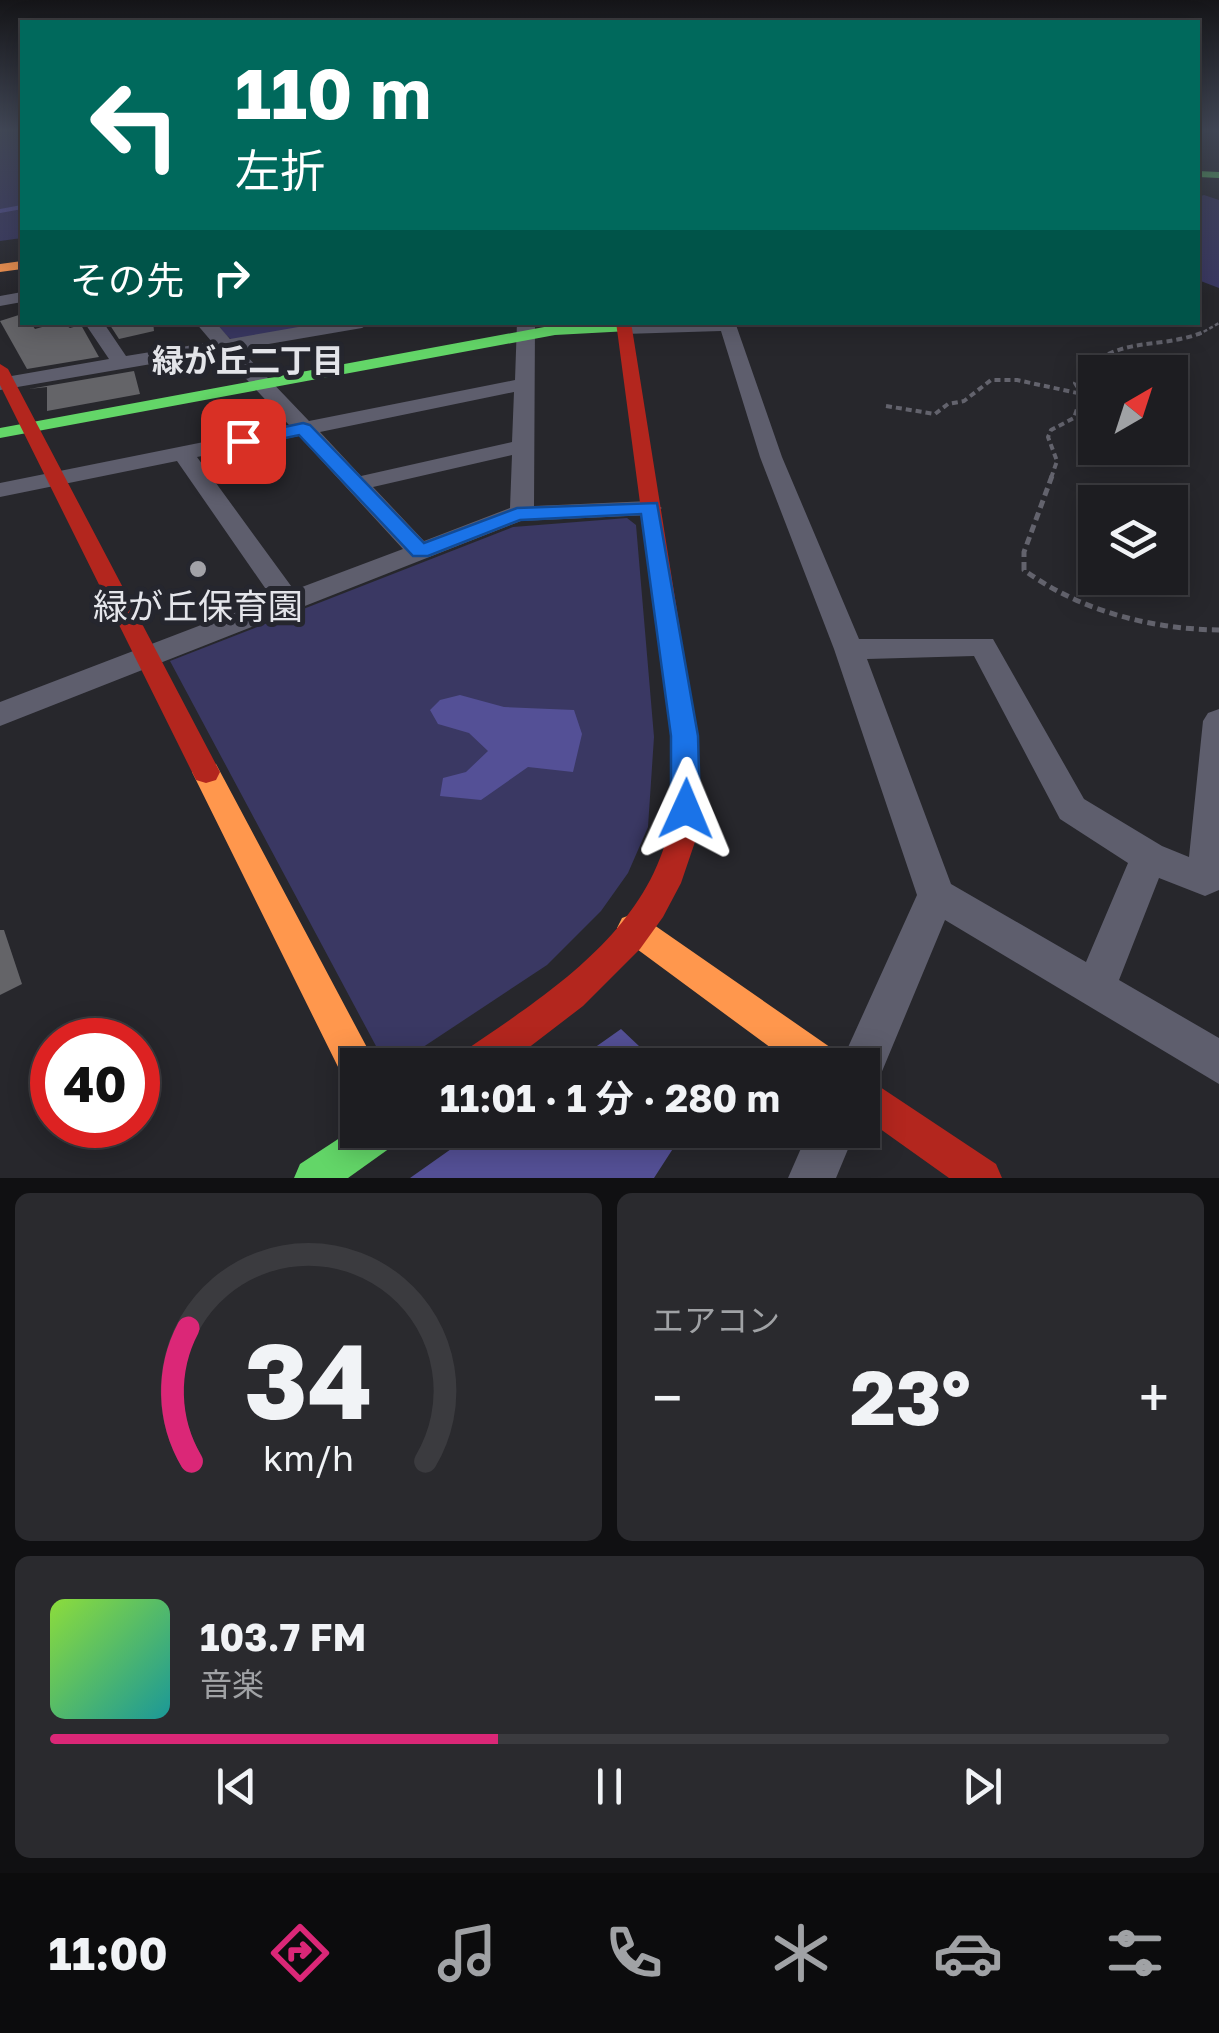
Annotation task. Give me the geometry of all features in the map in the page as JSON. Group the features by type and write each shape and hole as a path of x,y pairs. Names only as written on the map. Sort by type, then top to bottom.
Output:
{"street":[{"path":"95,325 121,363"},
{"path":"207,325 420,552"},
{"path":"342,325 2,379 348,1048"},
{"path":"499,1048 569,996 633,928 657,894 677,853 686,788 684,736 623,325"},
{"path":"0,433 525,329 728,325 771,457 848,648 936,895 1219,1062"},
{"path":"522,514 525,329"},
{"path":"0,490 524,384"},
{"path":"356,484 523,446"},
{"path":"184,453 289,602"},
{"path":"0,714 522,514 650,508"},
{"path":"848,648 983,646 1072,809 1149,857 1212,884 1219,721"},
{"path":"1095,989 1149,857"},
{"path":"869,1048 936,895"},
{"path":"633,928 800,1048"},
{"path":"880,1106 982,1178"},
{"path":"314,1178 358,1148"},
{"path":"812,1178 825,1148"}],"path":[{"path":"1101,355 1130,344 1203,334 1219,322"},
{"path":"886,406 935,414 948,404 964,400 991,380 1017,380 1078,393"},
{"path":"1078,406 1074,418 1051,430 1048,437 1057,462 1024,552 1024,570 1113,615 1191,631 1219,630"}],"shaded area":[{"path":"0,185 20,185 20,238 0,241"},
{"path":"1200,196 1219,200 1219,288 1200,281"},
{"path":"215,325 320,325 234,342"},
{"path":"627,518 636,525 654,737 648,827 628,873 601,911 547,965 422,1048 377,1048 170,661 513,527"},
{"path":"460,695 504,707 574,710 582,734 573,772 528,767 481,800 440,796 443,778 466,772 488,751 469,733 438,724 430,710 440,700"},
{"path":"621,1029 641,1048 594,1048"},
{"path":"452,1148 673,1148 654,1178 410,1178"}],"building":[{"path":"20,315 20,325 32,325 35,329 81,325 99,357 27,369 0,321"},
{"path":"110,325 153,325 154,331 119,339"},
{"path":"134,371 140,394 47,411 47,387 29,389"},
{"path":"0,930 4,930 22,984 0,995"}],"waterway":[{"path":"0,211 20,207"}],"traffic: fast":[{"path":"0,433 555,330 624,328"},
{"path":"314,1178 358,1148"}],"traffic: slow":[{"path":"0,268 20,265"},
{"path":"206,772 348,1048"},
{"path":"633,928 800,1048"}],"traffic: jam":[{"path":"499,1048 571,994 629,939 652,908 670,873 682,836 686,799 684,736 623,325"},
{"path":"0,369 206,772"},
{"path":"880,1106 982,1178"}],"place":[{"name":"緑が丘保育園","path":"198,569"}],"district":[{"name":"緑が丘二丁目","path":"248,360"}],"route":[{"path":"243,441 303,429 420,552 517,514 650,508 684,736 686,809"}]}
